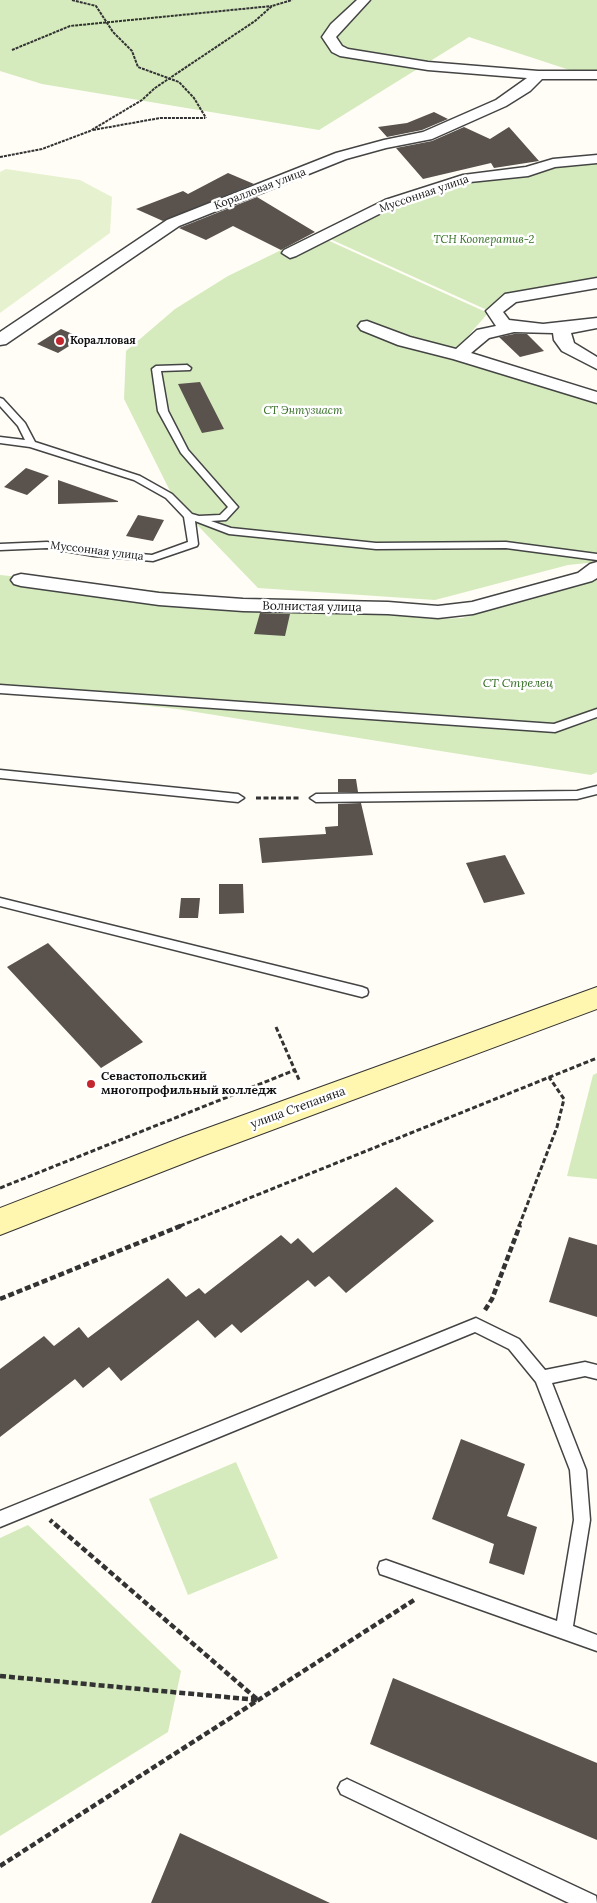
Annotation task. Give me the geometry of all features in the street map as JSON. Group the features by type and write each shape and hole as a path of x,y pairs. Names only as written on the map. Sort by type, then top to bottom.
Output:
{"main road":[{"name":"улица Степаняна","path":"0,1222 310,1103 597,998"}],"street":[{"path":"364,0 329,37 336,49 362,57 428,66 538,75 597,75"},
{"name":"Коралловая улица","path":"0,340 173,222 348,154 384,144 427,136 501,103 524,88 538,75"},
{"path":"573,75 583,78 582,87 576,91"},
{"name":"Муссонная улица","path":"290,253 390,203 468,178 528,171 553,164 597,159"},
{"path":"514,328 503,324 494,311 511,298 597,283"},
{"path":"459,355 483,334 514,328 543,329 597,323"},
{"path":"367,326 404,341 459,355 597,398"},
{"path":"566,327 562,333 563,340 568,347 597,364"},
{"name":"Волнистая улица","path":"20,580 159,599 215,603 388,608 438,612 482,606 585,577 597,568"}],"lane":[{"path":"187,368 156,369 163,411 184,451 233,507 223,518 192,517"},
{"path":"0,401 22,425 31,444"},
{"path":"0,440 31,444 137,478 169,496 192,517 229,531 376,546 506,546 597,557"},
{"name":"Муссонная улица","path":"0,547 48,545 94,553 153,558 193,544 192,517"},
{"path":"0,689 555,728 597,713"},
{"path":"0,774 238,798"},
{"path":"316,798 577,795 597,790"},
{"path":"0,902 362,992"},
{"path":"0,1519 476,1325 514,1344 542,1378 578,1470 582,1520 564,1631"},
{"path":"542,1378 585,1368 597,1372"},
{"path":"386,1568 597,1642"},
{"path":"347,1788 589,1903"}],"path":[{"path":"0,157 42,149 90,131 160,118 206,118 194,98 179,82 170,77 144,71 138,67 132,51 113,32 102,12 96,6 72,0"},
{"path":"12,50 70,26 272,6 292,0"},
{"path":"90,131 142,100 170,77 255,21 272,6"},
{"path":"238,798 316,798"},
{"path":"276,1027 310,1103"},
{"path":"0,1299 597,1058"},
{"path":"0,1188 295,1070"},
{"path":"476,1325 492,1299 557,1126 564,1099 549,1077"},
{"path":"32,1505 258,1700"},
{"path":"0,1866 437,1586"},
{"path":"0,1676 258,1700"}],"green space":[{"path":"0,0 597,0 597,79 469,37 319,130 42,84 0,71"},
{"name":"ТСН Кооператив-2","path":"597,161 597,279 508,296 487,310 319,234 397,204 474,180"},
{"path":"6,169 80,180 112,197 110,233 0,313 0,172"},
{"name":"СТ Энтузиаст","path":"314,234 488,313 449,358 597,392 597,562 568,565 435,600 258,588 176,503 124,399 126,351 175,309 228,276"},
{"name":"СТ Стрелец","path":"0,575 434,619 462,618 597,578 597,772 591,775 177,709 0,690"},
{"path":"597,1073 597,1179 567,1176 593,1075"},
{"path":"236,1462 278,1558 188,1595 149,1499"},
{"path":"28,1525 181,1671 168,1732 0,1836 0,1538"}],"building":[{"path":"434,112 448,119 422,130 387,137 378,127 407,123"},
{"path":"464,127 490,139 509,127 539,161 494,168 491,163 423,179 396,148 432,141"},
{"path":"228,173 254,184 163,221 136,209 183,191 188,194"},
{"path":"257,197 315,232 281,250 233,226 206,240 179,228"},
{"name":"Коралловая","path":"61,329 82,338 58,353 37,344"},
{"path":"527,334 544,351 520,357 499,337"},
{"path":"200,382 224,429 202,433 178,384"},
{"path":"26,468 49,476 27,495 4,487"},
{"path":"58,480 118,501 118,502 58,504"},
{"path":"138,515 164,520 153,541 126,536"},
{"path":"260,613 290,614 285,636 254,634"},
{"path":"338,779 356,779 358,792 338,792"},
{"path":"361,803 373,855 262,863 259,838 326,834 325,827 338,826 338,804"},
{"path":"505,855 525,894 484,903 466,863"},
{"path":"219,884 243,884 244,913 219,914"},
{"path":"181,898 200,898 198,918 179,918"},
{"path":"48,943 143,1042 101,1068 7,967"},
{"path":"396,1187 434,1221 346,1293 329,1276 315,1287 308,1280 241,1333 232,1324 215,1338 198,1320 121,1381 109,1367 83,1388 75,1379 0,1437 0,1369 44,1336 54,1346 79,1327 88,1338 168,1278 186,1297 199,1288 205,1294 281,1235 291,1244 298,1238 313,1253"},
{"path":"569,1237 597,1245 597,1317 549,1302"},
{"path":"461,1439 525,1464 507,1516 537,1527 524,1575 489,1563 494,1544 432,1519"},
{"path":"393,1678 597,1763 597,1840 370,1744"},
{"path":"180,1833 330,1903 151,1903"}],"place":[{"name":"Коралловая","path":"60,341"},
{"name":"Севастопольский многопрофильный колледж","path":"91,1084"}]}
